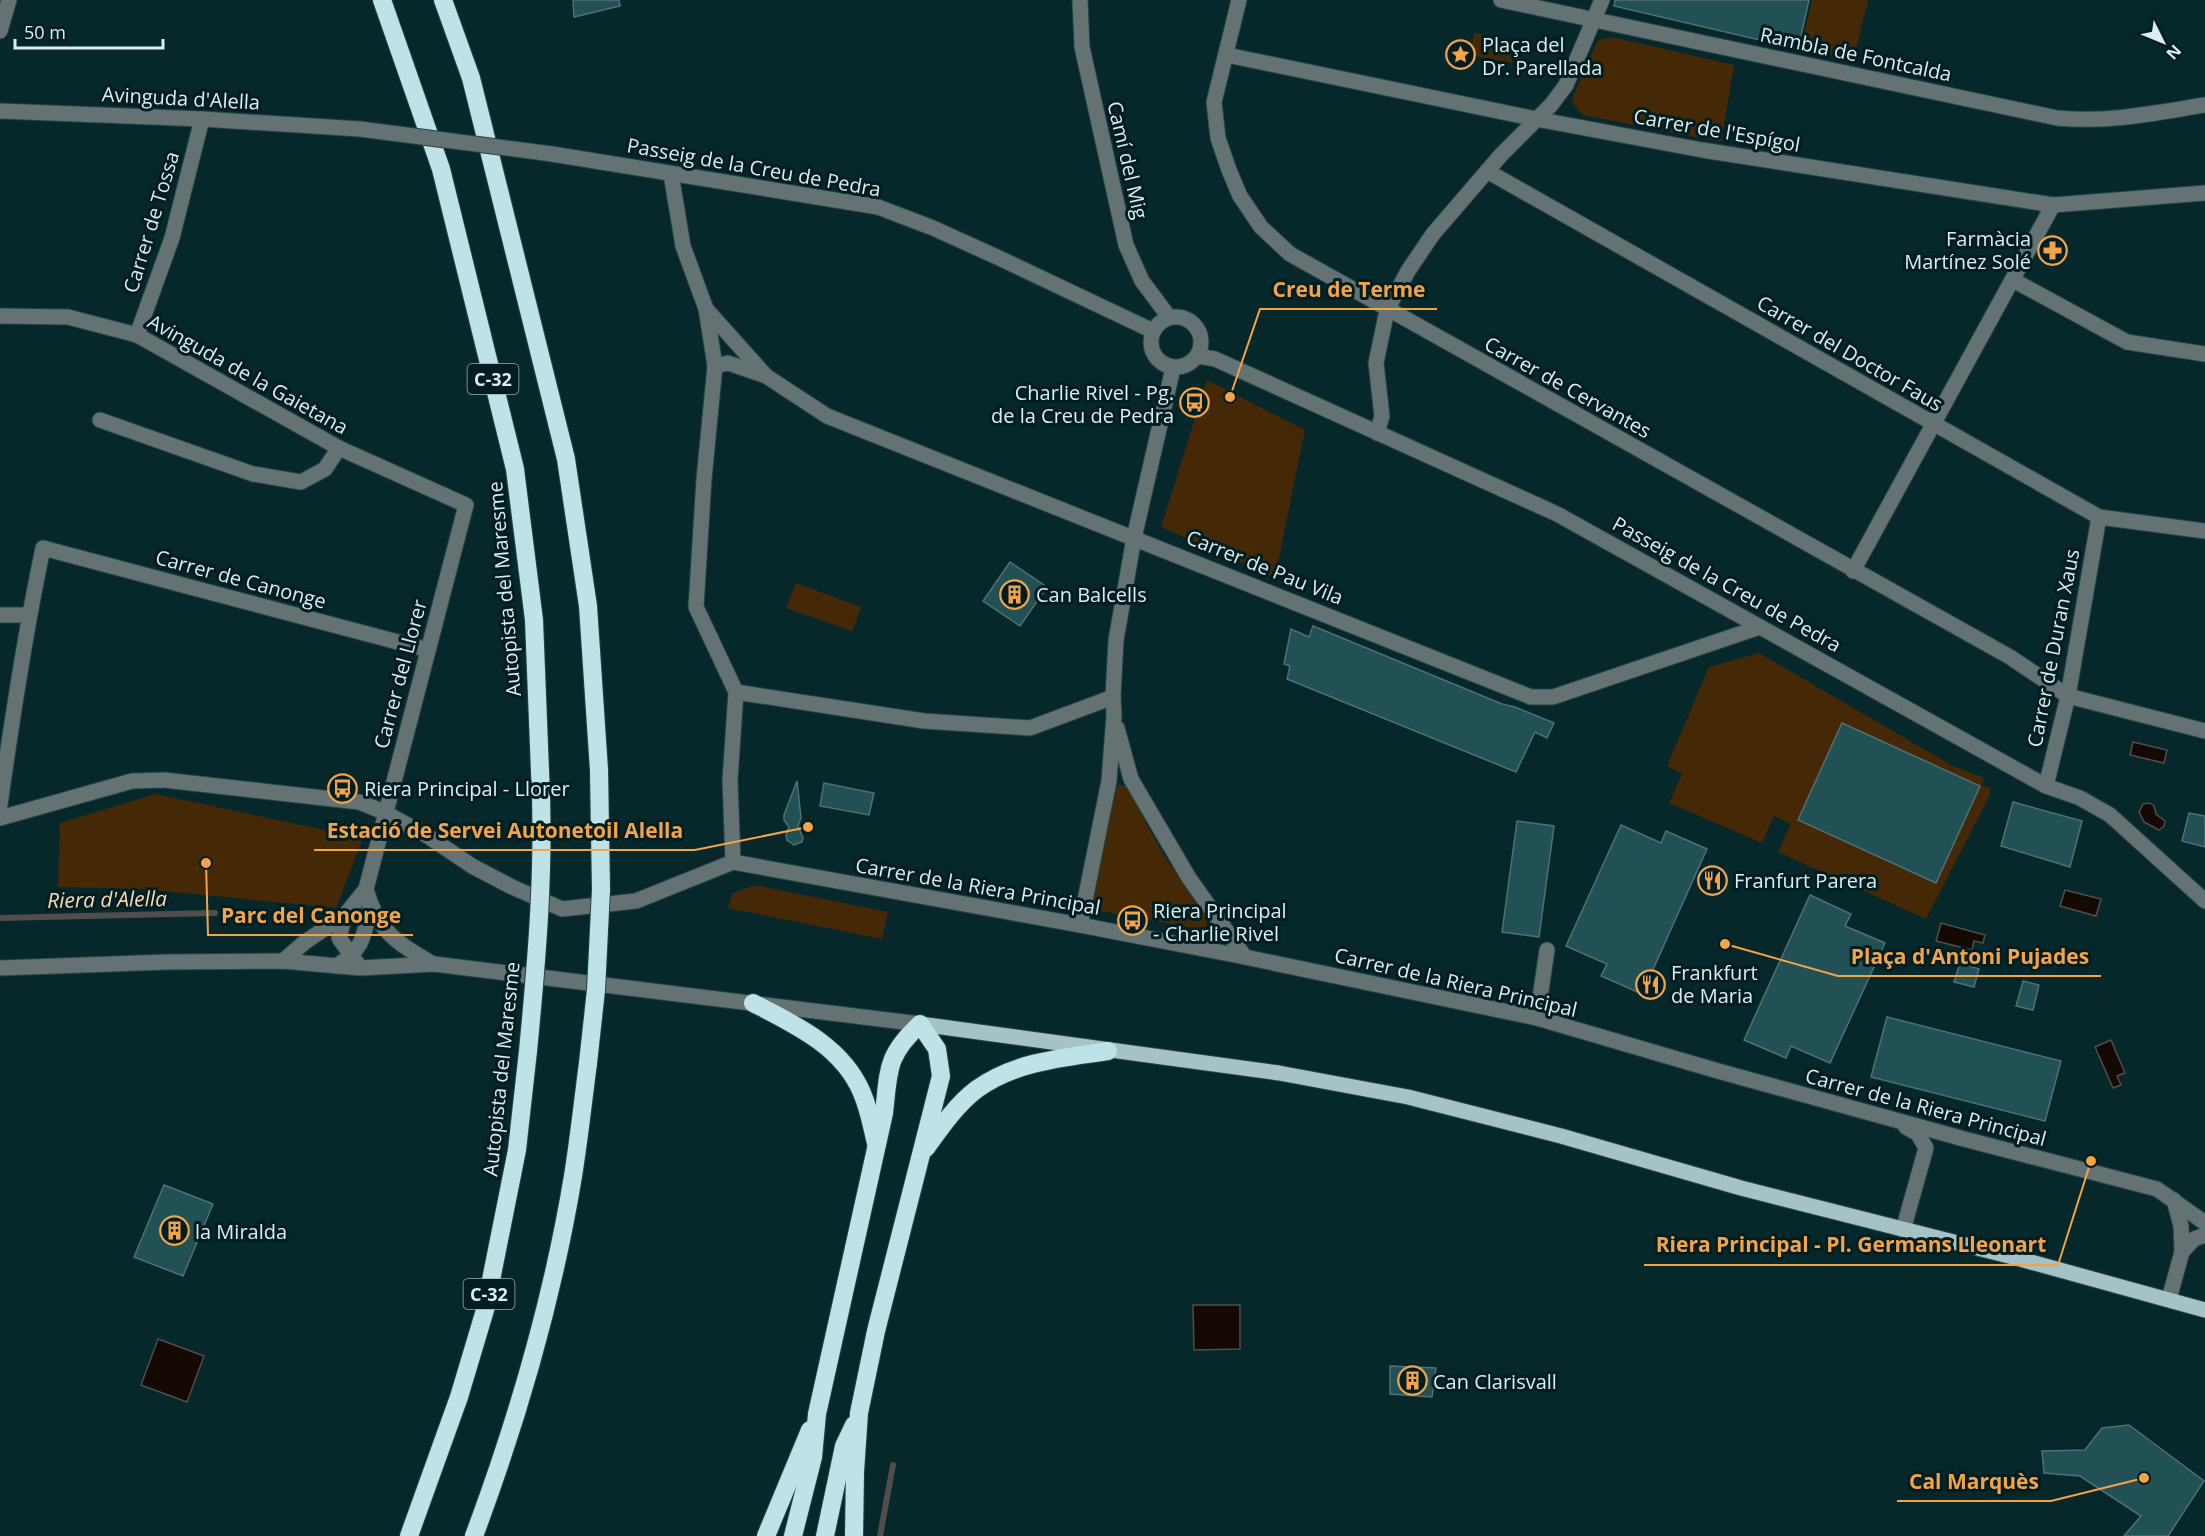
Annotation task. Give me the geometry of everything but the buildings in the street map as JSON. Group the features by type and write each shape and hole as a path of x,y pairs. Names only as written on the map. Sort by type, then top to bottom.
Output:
{"highway":[{"name":"Autopista del Maresme","path":"382,0 441,169 515,469 534,620 542,802 540,911 517,1150 485,1310 459,1397 410,1533"},
{"name":"C-32","path":"443,0 471,78 566,459 588,606 599,770 601,890 596,990 573,1177 530,1364 491,1491 474,1536"},
{"path":"753,1003 794,1024 829,1047 848,1068 862,1093 877,1144"},
{"path":"793,1536 813,1457 816,1414 884,1113 889,1065 901,1042 920,1024 937,1048 941,1076 876,1331 859,1413 854,1536"},
{"path":"920,1156 945,1122 977,1090 1006,1072 1033,1063 1108,1051"},
{"path":"825,1536 844,1446 859,1413"},
{"path":"766,1536 816,1414"}],"main road":[{"path":"920,1024 1279,1073 1408,1097 1561,1136 1741,1188 2205,1310"}],"street":[{"path":"0,31 9,0"},
{"name":"Camí del Mig","path":"1080,0 1082,47 1125,245 1142,281 1169,317"},
{"name":"Carrer de Cervantes","path":"1239,0 1214,102 1218,138 1228,170 1240,196 1261,227 1290,254 2010,657 2068,696 2205,731"},
{"name":"Rambla de Fontcalda","path":"1501,0 2057,118 2097,120 2139,116 2205,105"},
{"path":"1377,433 1382,416 1376,363 1387,310 1408,271 1433,234 1518,136 1551,105 1566,85 1602,0"},
{"name":"Carrer de l'Espígol","path":"1227,55 1536,119 1702,150 2053,205 2205,193"},
{"name":"Avinguda d'Alella","path":"0,111 202,119 360,129"},
{"name":"Carrer de Tossa","path":"137,335 172,238 202,119"},
{"name":"Passeig de la Creu de Pedra","path":"360,129 552,154 878,207 997,256 1153,331"},
{"name":"Carrer del Doctor Faus","path":"1487,171 2099,517 2205,531"},
{"path":"0,818 132,781 164,780 359,802 384,812 426,835 472,866 562,909 636,902 733,862 729,780 736,692 696,607 704,479 715,366 706,309 682,246 671,174"},
{"path":"1853,571 2053,205"},
{"path":"2013,280 2127,342 2205,354"},
{"name":"Carrer de Pau Vila","path":"706,309 766,376"},
{"name":"Avinguda de la Gaietana","path":"0,316 68,317 137,335 339,448 466,505"},
{"path":"1169,317 1187,319 1197,327 1201,335 1198,356 1190,363 1173,368 1158,361 1150,345 1153,331 1158,324 1169,317"},
{"name":"Passeig de la Creu de Pedra","path":"1198,356 1215,359 1557,514 2046,786 2080,798 2110,815 2205,901"},
{"name":"Carrer de Pau Vila","path":"715,366 728,363 766,376 827,416 1532,697 1554,697 1760,627"},
{"path":"1080,925 1109,781 1116,640 1134,538 1173,368"},
{"path":"100,420 253,474 301,482 325,469 339,448"},
{"name":"Carrer del Llorer","path":"366,889 384,812 466,505"},
{"name":"Carrer de Duran Xaus","path":"2046,786 2068,696 2099,517"},
{"name":"Carrer de Canonge","path":"28,615 43,548 428,650"},
{"path":"0,615 28,615 7,704 0,805"},
{"path":"736,692 924,721 1030,728 1113,698"},
{"path":"1114,715 1131,779 1189,878 1245,957"},
{"path":"1109,781 1131,779"},
{"name":"Carrer de la Riera Principal","path":"733,862 1245,957 1537,1018 1964,1139 2157,1189 2205,1223"},
{"path":"366,889 370,906 384,931 411,951 434,964"},
{"path":"283,961 305,942 345,915 366,889"},
{"path":"356,962 370,906"},
{"path":"345,915 339,938 356,962"},
{"path":"1537,1018 1547,950"},
{"path":"0,968 167,962 283,961 336,966 356,962 434,964 920,1024"},
{"path":"1896,1120 1918,1134 1926,1148 1903,1230"},
{"path":"1926,1148 1964,1139"},
{"path":"2169,1299 2182,1252 2181,1226 2174,1200"},
{"path":"2182,1252 2194,1239 2205,1235"}],"shaded area":[{"path":"1812,0 1868,0 1853,60 1801,47"},
{"path":"1474,33 1516,41 1512,63 1470,55"},
{"path":"1612,37 1734,65 1721,142 1583,115 1572,99 1598,40"},
{"path":"1207,380 1305,430 1275,577 1161,527"},
{"path":"796,583 861,607 852,631 786,608"},
{"path":"1759,653 1951,765 1984,778 1982,786 1991,788 1990,795 1926,919 1778,852 1791,824 1774,816 1762,843 1669,803 1682,774 1667,766 1709,667"},
{"path":"2133,742 2167,750 2164,763 2130,755"},
{"path":"1119,785 1130,788 1149,829 1168,862 1204,910 1207,922 1205,930 1090,909"},
{"path":"155,794 363,838 336,908 143,889 58,887 60,823"},
{"path":"2150,803 2154,806 2156,814 2165,821 2164,826 2159,830 2144,822 2139,812 2143,804"},
{"path":"755,885 888,912 882,939 728,908 733,893"},
{"path":"2065,890 2101,899 2096,916 2060,906"},
{"path":"1941,923 1985,935 1983,943 1974,941 1972,950 1936,941"},
{"path":"2111,1040 2125,1073 2117,1076 2121,1085 2113,1088 2095,1047"},
{"path":"1193,1305 1240,1305 1240,1349 1194,1350"},
{"path":"158,1339 204,1356 187,1402 141,1385"}],"waterway":[{"name":"Riera d'Alella","path":"0,918 215,913"},
{"path":"880,1536 893,1465"}],"place":[{"name":"Plaça del Dr. Parellada","path":"1461,55"},
{"name":"Farmàcia Martínez Solé","path":"2052,250"},
{"name":"Creu de Terme","path":"1230,397"},
{"name":"Charlie Rivel - Pg. de la Creu de Pedra","path":"1195,403"},
{"name":"Can Balcells","path":"1015,594"},
{"name":"Riera Principal - Llorer","path":"343,788"},
{"name":"Estació de Servei Autonetoil Alella","path":"808,827"},
{"name":"Parc del Canonge","path":"206,863"},
{"name":"Franfurt Parera","path":"1713,880"},
{"name":"Riera Principal - Charlie Rivel","path":"1132,921"},
{"name":"Plaça d'Antoni Pujades","path":"1725,944"},
{"name":"Frankfurt de Maria","path":"1650,984"},
{"name":"Riera Principal - Pl. Germans Lleonart","path":"2091,1161"},
{"name":"la Miralda","path":"174,1231"},
{"name":"Can Clarisvall","path":"1412,1381"},
{"name":"Cal Marquès","path":"2144,1478"}]}
